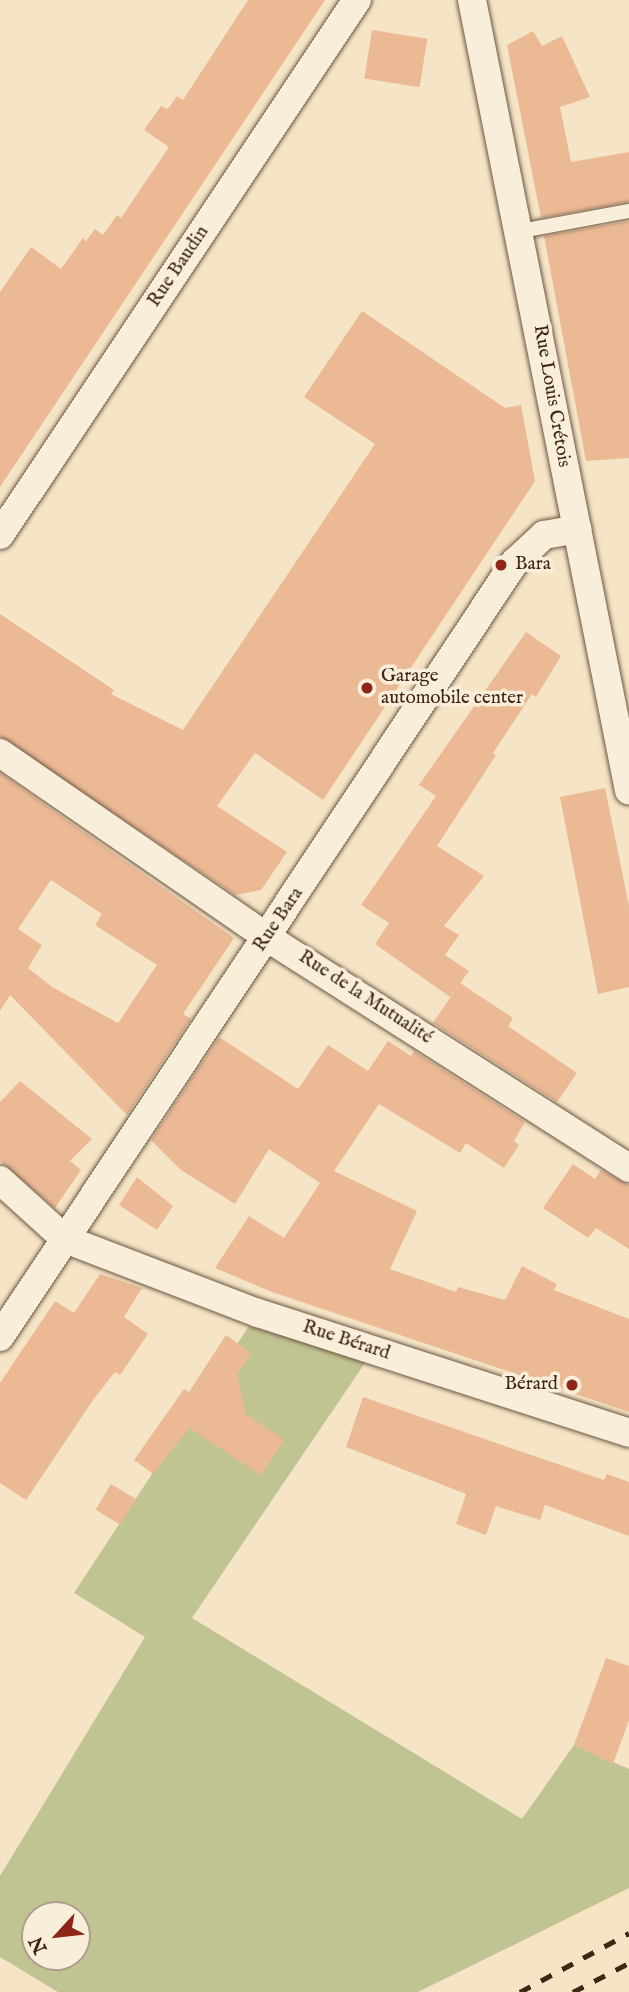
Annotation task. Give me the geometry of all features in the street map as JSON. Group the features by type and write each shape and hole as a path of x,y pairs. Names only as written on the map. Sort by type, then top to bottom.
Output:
{"street":[{"name":"Rue Baudin","path":"0,535 357,0"},
{"name":"Rue Louis Crétois","path":"472,0 521,231 629,791"},
{"name":"Rue Bara","path":"0,1337 268,938 515,562 544,535 577,529"},
{"name":"Rue de la Mutualité","path":"0,753 268,938 629,1168"},
{"path":"0,1180 65,1239"},
{"name":"Rue Bérard","path":"65,1239 258,1313 629,1433"}],"lane":[{"path":"521,231 629,211"}],"green space":[{"path":"249,1326 367,1360 192,1618 522,1819 574,1745 629,1769 629,1888 418,1992 58,1992 23,1971 91,1971 91,1901 21,1901 21,1970 0,1957 0,1876 145,1637 74,1593"}],"building":[{"path":"248,0 325,0 0,487 0,292 31,247 61,269 83,238 86,241 95,229 103,235 117,215 121,218 169,147 144,130 161,106 168,109 177,96 183,100"},
{"path":"372,30 427,39 420,87 364,78"},
{"path":"533,31 542,46 562,36 590,97 560,107 571,162 629,152 629,202 541,218 507,45"},
{"path":"629,221 629,458 586,461 544,236"},
{"path":"362,311 505,408 521,405 535,481 323,800 255,753 217,806 287,852 261,890 235,895 0,737 0,614 114,690 111,694 183,730 375,444 304,397"},
{"path":"526,632 561,656 536,697 532,694 493,753 496,755 437,846 484,876 444,926 459,935 445,955 469,971 450,997 375,944 389,923 361,905 436,796 419,785"},
{"path":"0,773 234,938 183,1014 191,1019 127,1115 10,995 0,1011","holes":["51,880 102,914 95,925 157,965 118,1023 52,987 28,968 42,945 18,929"]},
{"path":"605,788 629,906 629,987 598,994 560,797"},
{"path":"460,983 513,1018 508,1026 577,1073 557,1102 433,1023"},
{"path":"219,1037 298,1089 328,1045 368,1071 388,1041 411,1056 414,1051 525,1122 514,1141 519,1145 504,1168 466,1143 460,1153 379,1104 334,1171 417,1211 390,1269 456,1292 458,1287 505,1300 522,1266 557,1284 554,1290 629,1319 629,1412 272,1292 215,1268 249,1216 284,1238 320,1183 269,1149 235,1204 181,1170 151,1140"},
{"path":"20,1081 92,1139 70,1161 81,1170 55,1208 0,1161 0,1102"},
{"path":"573,1164 595,1179 601,1170 629,1185 629,1249 596,1228 588,1238 543,1208"},
{"path":"137,1177 173,1206 157,1230 119,1205"},
{"path":"100,1274 142,1288 124,1317 148,1334 120,1375 115,1372 93,1400 26,1500 0,1483 0,1383 55,1301 74,1313"},
{"path":"226,1335 251,1353 237,1375 246,1414 284,1440 261,1475 189,1428 153,1474 134,1460 184,1389 189,1392"},
{"path":"363,1397 604,1480 607,1474 629,1482 629,1536 545,1505 540,1520 496,1506 486,1535 456,1524 466,1494 346,1447"},
{"path":"111,1484 136,1499 120,1525 96,1510"},
{"path":"606,1658 629,1666 629,1720 613,1764 574,1745"}],"railway":[{"path":"520,1992 629,1933"},
{"path":"573,1992 629,1963"}],"place":[{"name":"Bara","path":"501,565"},
{"name":"Garage automobile center","path":"367,688"},
{"name":"Bérard","path":"572,1385"}]}
